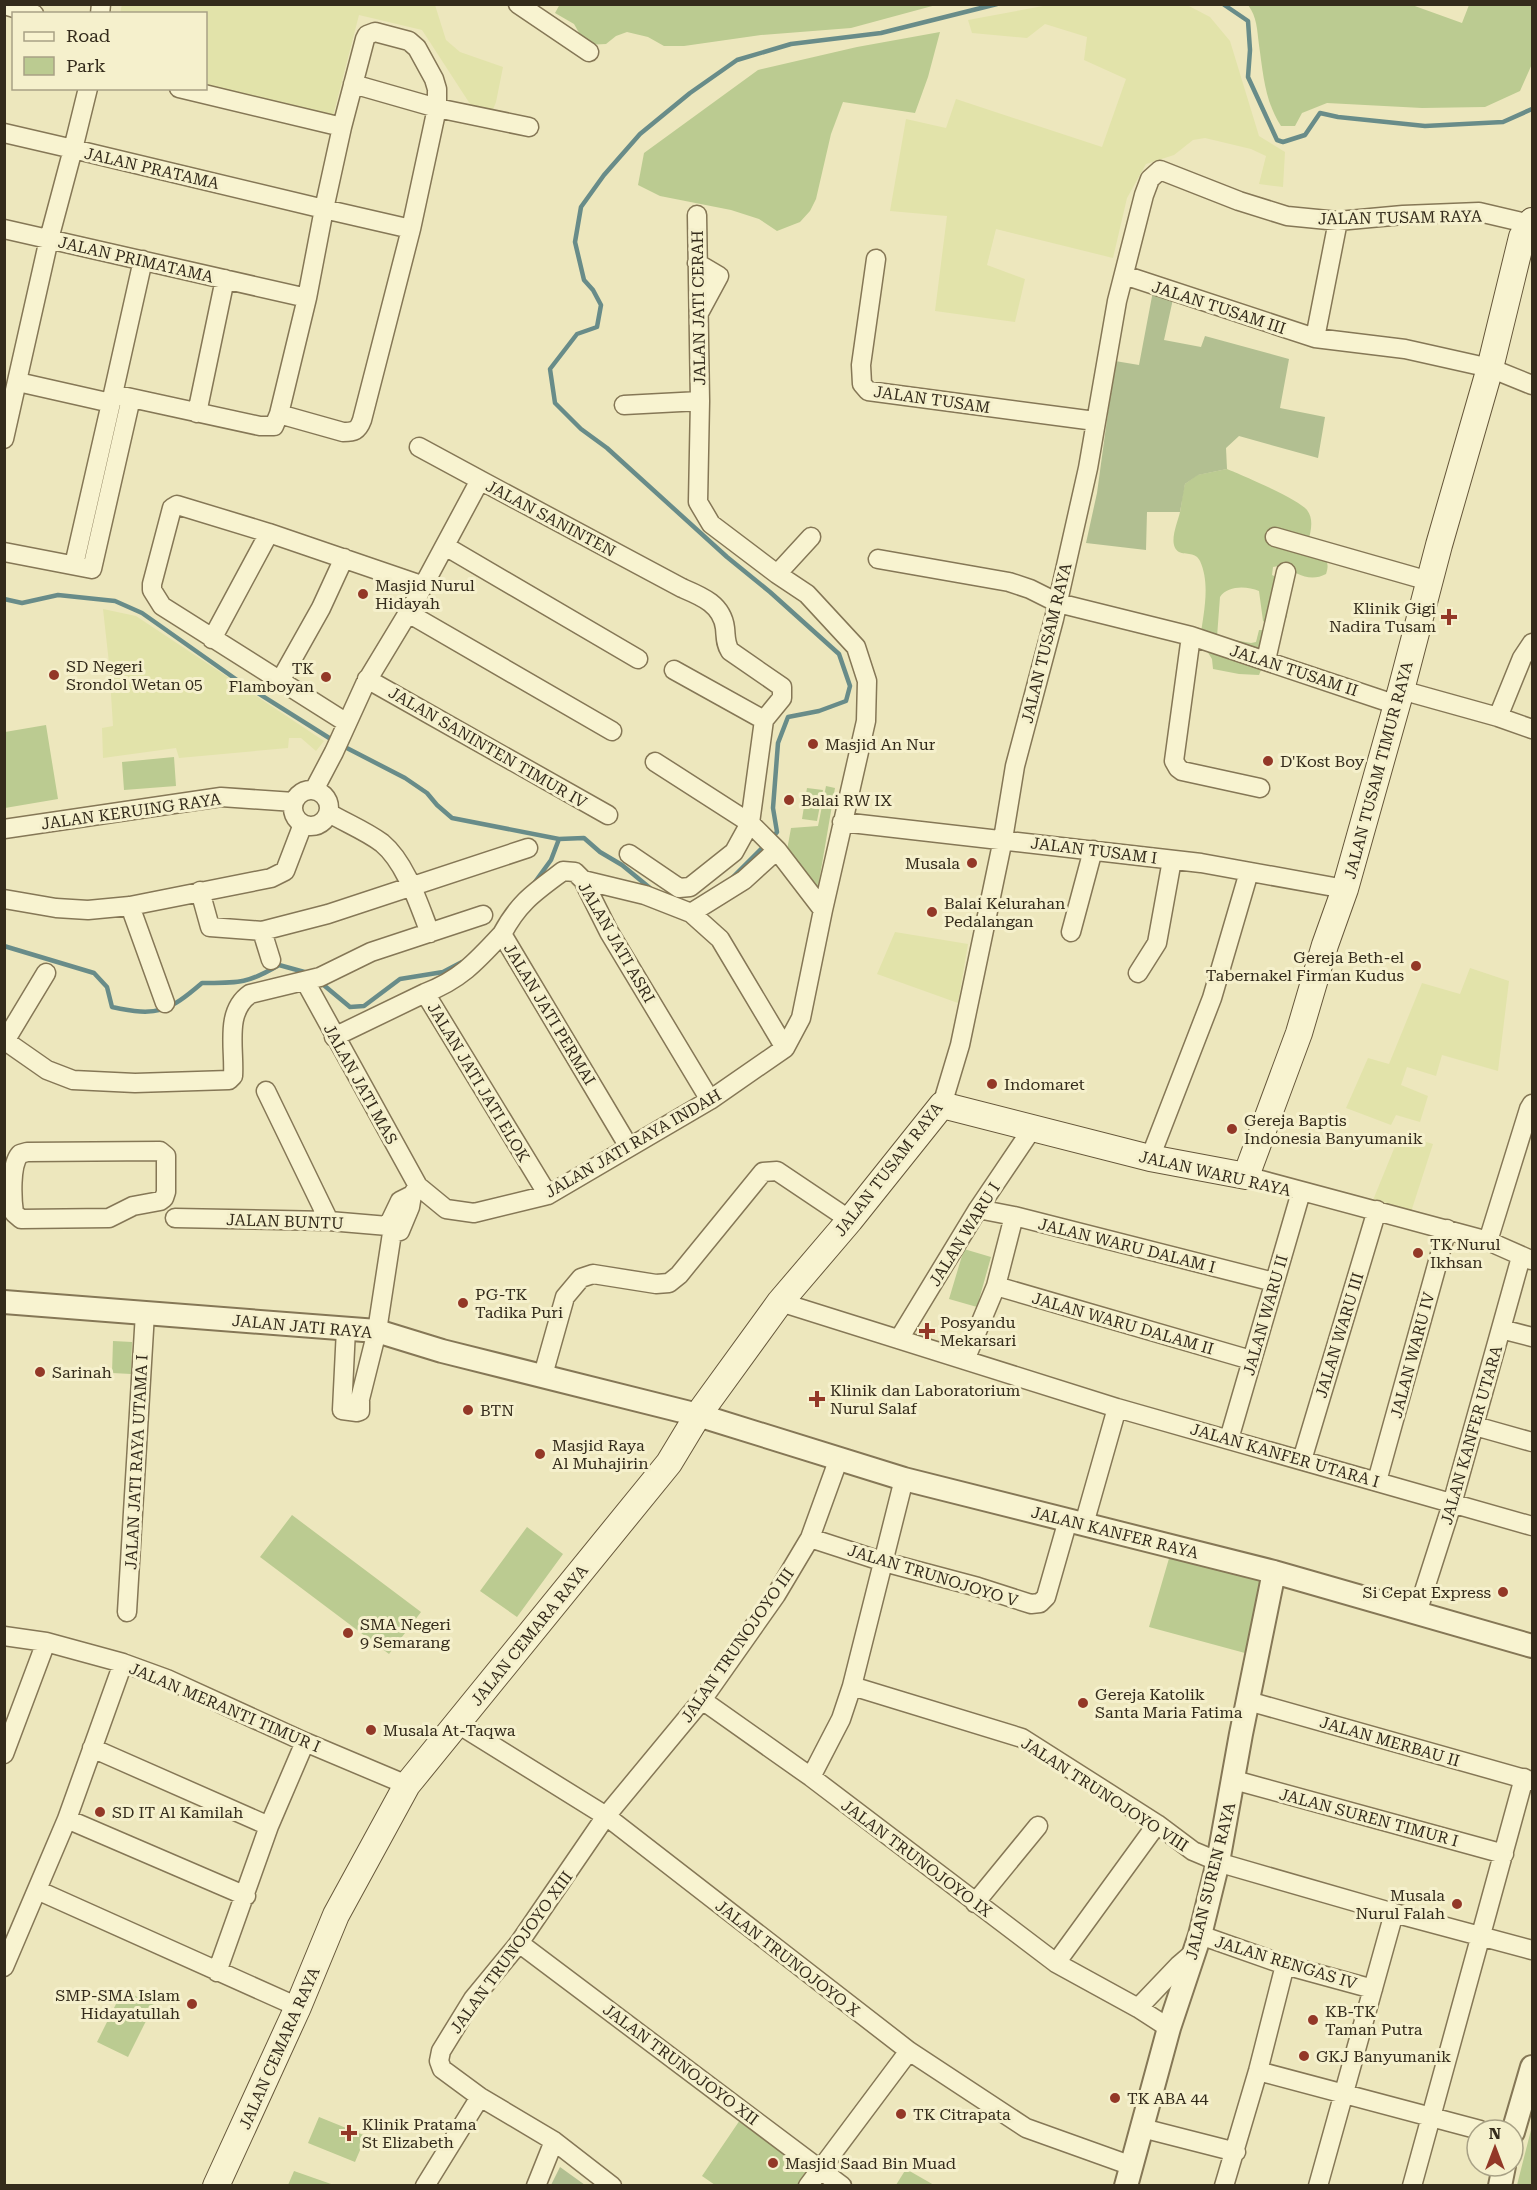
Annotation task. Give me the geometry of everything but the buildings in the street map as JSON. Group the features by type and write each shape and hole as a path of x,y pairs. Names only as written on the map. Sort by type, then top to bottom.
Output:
{"main road":[{"name":"JALAN TUSAM TIMUR RAYA","path":"1246,1176 1299,1033 1325,945 1345,889 1490,368 1522,237 1531,223"},
{"name":"JALAN WARU RAYA","path":"942,1105 1150,1158 1246,1176"},
{"name":"JALAN TUSAM RAYA","path":"698,1415 780,1302 850,1220 942,1105"},
{"name":"JALAN CEMARA RAYA","path":"216,2186 298,2007 336,1915 407,1785 669,1462 698,1415"}],"street":[{"path":"518,4 589,52"},
{"path":"4,5 27,12"},
{"path":"18,382 112,398 131,398 267,427 276,424 307,297 342,127 364,39 375,32 409,41 417,48 435,79 437,108 411,229 362,420 358,429 353,432 343,432 279,414"},
{"path":"353,84 437,108 529,127"},
{"path":"4,133 73,149 88,90"},
{"path":"187,90 342,127"},
{"name":"JALAN PRATAMA","path":"4,440 49,239 73,149 411,229"},
{"name":"JALAN TUSAM RAYA","path":"942,1105 960,1045 1003,839 1015,766 1058,603 1088,468 1124,275 1150,179 1160,170 1239,201 1287,216 1338,221 1403,215 1479,213 1531,223"},
{"name":"JALAN JATI CERAH","path":"697,215 700,401 698,502 711,524 807,594 856,647 867,681"},
{"path":"1315,338 1338,221"},
{"name":"JALAN PRIMATAMA","path":"4,229 225,279 197,413"},
{"name":"JALAN TUSAM","path":"876,259 861,365 861,384 868,391 1095,421"},
{"path":"74,565 143,260"},
{"name":"JALAN TUSAM III","path":"1124,275 1315,338 1405,349 1490,368 1533,385"},
{"path":"225,279 307,297"},
{"path":"4,552 92,568 131,398"},
{"name":"JALAN JATI CERAH","path":"624,405 700,401"},
{"path":"419,447 480,480"},
{"name":"JALAN SANINTEN","path":"317,791 368,679 424,586 480,480 681,588 706,598 720,612 725,626 726,644 730,651 774,680 784,690 782,698 764,720"},
{"path":"345,727 280,681 162,606 152,590 172,508 177,506 269,533 424,586"},
{"path":"212,639 269,533"},
{"path":"777,574 811,537"},
{"path":"1275,537 1429,581"},
{"path":"445,546 638,659"},
{"path":"280,681 321,608 344,558"},
{"name":"JALAN TUSAM II","path":"878,559 1009,582 1030,589 1058,603 1191,636 1266,660 1399,697 1498,717 1533,729"},
{"path":"1266,660 1286,572"},
{"path":"408,613 612,730"},
{"path":"1191,636 1174,761 1182,771 1260,788"},
{"path":"1498,717 1522,658 1533,643"},
{"path":"629,854 679,888 684,889 690,887 734,852 752,825 764,720 674,670"},
{"name":"JALAN SANINTEN TIMUR IV","path":"368,679 608,815"},
{"name":"JALAN JATI RAYA INDAH","path":"415,1190 446,1209 474,1213 548,1195 710,1100 785,1048 801,1018 822,910 866,721 867,681"},
{"path":"655,762 752,825 776,848 822,910"},
{"path":"4,899 71,910 88,910 129,906 278,877 285,871 294,847 302,792 317,791 328,801 328,816"},
{"name":"JALAN KERUING RAYA","path":"4,829 221,797 267,800 297,814"},
{"path":"297,814 316,825 328,816"},
{"path":"328,816 375,839 388,850 411,886 430,933"},
{"name":"JALAN TUSAM I","path":"842,822 1172,860 1345,889"},
{"path":"200,891 210,927 262,931 316,918 528,848"},
{"path":"691,913 744,880 776,848"},
{"path":"1071,932 1092,850"},
{"path":"1138,973 1157,943 1172,860"},
{"name":"JALAN JATI ASRI","path":"502,934 511,917 522,904 563,871 576,872 583,880 609,932 710,1100"},
{"path":"1150,1158 1212,998 1249,872"},
{"path":"583,880 645,895 691,913 720,939 785,1048"},
{"path":"129,906 165,1003"},
{"path":"46,973 5,1041 47,1070 74,1080 135,1083 229,1080 233,1076 235,1015 242,1002 256,992 310,980 371,952 483,915"},
{"path":"262,931 271,960"},
{"name":"JALAN JATI PERMAI","path":"425,993 445,986 460,976 502,934 629,1147"},
{"name":"JALAN JATI MAS","path":"310,980 334,1037 415,1190"},
{"name":"JALAN JATI JATI ELOK","path":"334,1037 425,993 548,1195"},
{"path":"266,1091 329,1221"},
{"path":"1488,1241 1529,1109 1533,1104"},
{"name":"JALAN WARU I","path":"899,1339 978,1209 1032,1129"},
{"path":"160,1151 166,1156 164,1198 160,1201 128,1208 113,1218 17,1218 9,1186 16,1158 27,1152 160,1151"},
{"path":"543,1375 565,1297 581,1278 593,1274 656,1284 669,1283 679,1275 763,1172 777,1171 850,1220"},
{"name":"JALAN WARU RAYA","path":"1246,1176 1488,1241 1527,1259"},
{"path":"346,1329 342,1410 357,1412 360,1411 360,1399 377,1331 390,1229 399,1231 415,1190"},
{"name":"JALAN WARU II","path":"1229,1439 1301,1192"},
{"name":"JALAN WARU DALAM I","path":"978,1209 1014,1216 1274,1282"},
{"name":"JALAN WARU III","path":"1302,1460 1377,1210"},
{"name":"JALAN WARU I","path":"965,1360 996,1286 1014,1216"},
{"name":"JALAN BUNTU","path":"176,1218 329,1221 390,1229"},
{"name":"JALAN WARU IV","path":"1377,1481 1447,1229"},
{"name":"JALAN KANFER UTARA","path":"1417,1613 1452,1504 1501,1329 1527,1259"},
{"name":"JALAN WARU DALAM II","path":"996,1286 1251,1360"},
{"name":"JALAN JATI RAYA","path":"4,1302 377,1331 442,1351 698,1415"},
{"name":"JALAN KANFER UTARA I","path":"780,1302 1117,1408 1533,1526"},
{"name":"JALAN JATI RAYA UTAMA I","path":"127,1612 145,1312"},
{"path":"1501,1329 1533,1337"},
{"path":"1076,1522 1117,1408"},
{"name":"JALAN KANFER RAYA","path":"698,1415 904,1479 1274,1572 1533,1646"},
{"path":"1475,1426 1533,1442"},
{"name":"JALAN TRUNOJOYO III","path":"606,1816 702,1700 776,1594 810,1538 839,1458"},
{"path":"811,1777 841,1719 852,1686 904,1479"},
{"name":"JALAN TRUNOJOYO V","path":"810,1538 1030,1604 1040,1603 1046,1597 1076,1522"},
{"name":"JALAN SUREN RAYA","path":"1129,2176 1169,2028 1197,1944 1218,1862 1274,1572"},
{"name":"JALAN MERANTI TIMUR I","path":"4,1636 46,1642 123,1663 167,1679 305,1742 407,1785"},
{"path":"4,1754 46,1642"},
{"path":"4,1967 13,1925 37,1890 67,1819 123,1663"},
{"name":"JALAN TRUNOJOYO VIII","path":"852,1686 1022,1738 1157,1824 1193,1851 1218,1862 1533,1950"},
{"name":"JALAN TRUNOJOYO IX","path":"702,1700 811,1777 1056,1963 1138,2008 1169,2028"},
{"name":"JALAN MERBAU II","path":"1248,1701 1528,1780"},
{"name":"JALAN TRUNOJOYO X","path":"458,1724 606,1816 909,2051 1026,2128 1129,2176"},
{"path":"217,1972 246,1896 269,1826 305,1742"},
{"path":"92,1748 269,1826"},
{"name":"JALAN SUREN TIMUR I","path":"1234,1780 1504,1854"},
{"path":"1412,2186 1504,1854 1528,1780"},
{"name":"JALAN TRUNOJOYO XIII","path":"606,1816 519,1943 473,1999 441,2051 439,2061 442,2068 480,2097 554,2141 612,2186"},
{"path":"67,1819 246,1896"},
{"path":"1056,1963 1157,1824"},
{"path":"975,1903 1038,1826"},
{"path":"37,1890 298,2007"},
{"path":"1318,2186 1394,1913"},
{"name":"JALAN TRUNOJOYO XII","path":"519,1943 842,2186"},
{"path":"1138,2008 1197,1944"},
{"name":"JALAN RENGAS IV","path":"1197,1944 1373,1989"},
{"path":"1224,2186 1236,2152 1285,1965"},
{"path":"808,2186 909,2051"},
{"path":"1517,2118 1533,2067"},
{"path":"1258,2072 1465,2126"},
{"path":"425,2186 480,2097"},
{"path":"1142,2128 1236,2152"},
{"path":"536,2186 554,2141"}],"green space":[{"path":"122,4 435,5 446,40 460,52 503,67 492,112 472,107 422,30 359,15 332,120 207,88 207,12 120,12"},
{"path":"560,4 936,5 851,28 761,35 684,46 664,46 648,37 627,32 616,36 606,44 586,45 574,24 555,13"},
{"path":"1054,4 1187,5 1210,17 1230,41 1259,136 1285,152 1283,187 1259,184 1266,156 1251,149 1205,138 1193,140 1174,155 1146,164 1127,198 1113,258 996,229 987,265 1025,279 1015,322 935,311 947,216 890,211 906,119 946,128 956,99 1102,147 1126,79 1084,60 1087,37 1045,24 1027,38 972,33 968,20"},
{"path":"1248,5 1412,5 1462,23 1469,5 1532,5 1532,64 1520,91 1485,107 1422,108 1327,103 1302,113 1295,126 1281,126 1268,97 1256,24"},
{"path":"940,32 928,77 915,113 843,102 831,134 816,199 810,211 800,222 777,231 759,219 731,210 660,196 638,185 644,153 758,70 857,47"},
{"path":"1153,291 1173,299 1164,340 1201,347 1205,336 1289,359 1280,408 1325,417 1318,458 1239,436 1226,448 1227,469 1198,475 1185,484 1180,512 1147,512 1146,550 1086,543 1097,493 1115,361 1139,365"},
{"path":"1227,469 1302,505 1307,510 1311,521 1308,542 1324,555 1327,564 1326,574 1315,577 1299,574 1284,565 1273,567 1272,575 1284,581 1288,597 1287,617 1281,623 1267,624 1263,621 1259,591 1238,588 1228,590 1220,597 1217,637 1251,643 1256,642 1259,630 1266,630 1265,660 1259,675 1213,669 1212,659 1200,640 1206,590 1203,570 1198,558 1179,552 1174,544 1174,533 1185,484 1197,475"},
{"path":"103,609 136,616 324,741 316,751 301,738 289,738 288,748 179,758 176,748 103,758 102,728 113,726"},
{"path":"46,725 58,799 5,808 5,732"},
{"path":"174,757 176,786 124,790 122,762"},
{"path":"826,786 835,788 817,893 787,850 791,828 818,826"},
{"path":"807,788 823,790 817,821 802,819"},
{"path":"895,932 968,944 958,1003 877,974"},
{"path":"1470,968 1509,981 1498,1071 1442,1055 1436,1076 1407,1067 1401,1085 1428,1096 1420,1122 1396,1115 1391,1125 1346,1108 1368,1058 1389,1064 1422,983 1460,994"},
{"path":"1400,1134 1433,1144 1410,1215 1371,1205"},
{"path":"964,1249 991,1257 977,1307 949,1299"},
{"path":"113,1341 132,1342 131,1374 112,1373"},
{"path":"292,1515 421,1612 389,1654 260,1557"},
{"path":"527,1527 563,1554 517,1617 480,1591"},
{"path":"1170,1555 1267,1575 1256,1656 1149,1627"},
{"path":"123,1990 154,2005 128,2057 97,2042"},
{"path":"319,2117 366,2136 355,2162 308,2143"},
{"path":"742,2117 816,2169 803,2185 715,2185 702,2176"},
{"path":"1532,2126 1532,2185 1517,2185 1519,2178 1525,2178 1525,2154"},
{"path":"560,2167 585,2185 551,2185"},
{"path":"906,2169 934,2185 896,2185"},
{"path":"294,2171 334,2185 288,2185"}],"waterway":[{"path":"771,839 777,832 773,808 778,743 788,717 819,711 846,701 850,686 839,654 727,557 607,448 581,429 555,403 550,369 577,334 597,327 601,305 593,290 584,280 575,242 581,207 604,175 640,134 690,93 737,60 791,44 881,33 997,4"},
{"path":"1223,4 1248,21 1250,50 1248,77 1277,140 1283,142 1305,135 1320,113 1425,126 1503,122 1532,109"},
{"path":"4,599 22,603 58,595 115,601 142,613 237,680 334,741"},
{"path":"341,745 405,778 427,793 452,818 559,839 584,838 650,888"},
{"path":"535,882 551,860 559,839"},
{"path":"733,877 765,845"},
{"path":"4,946 94,973 107,987 112,1007 140,1012 161,1010 170,1006 202,983 242,981 259,976 279,965 308,973"},
{"path":"320,982 350,1007 364,1006 400,979 443,972 462,962"}],"place":[{"name":"Masjid Nurul Hidayah","path":"363,594"},
{"name":"Klinik Gigi Nadira Tusam","path":"1449,617"},
{"name":"SD Negeri Srondol Wetan 05","path":"54,675"},
{"name":"TK Flamboyan","path":"326,677"},
{"name":"Masjid An Nur","path":"813,744"},
{"name":"D'Kost Boy","path":"1268,761"},
{"name":"Balai RW IX","path":"789,800"},
{"name":"Musala","path":"972,863"},
{"name":"Balai Kelurahan Pedalangan","path":"932,912"},
{"name":"Gereja Beth-el Tabernakel Firman Kudus","path":"1416,966"},
{"name":"Indomaret","path":"992,1084"},
{"name":"Gereja Baptis Indonesia Banyumanik","path":"1232,1129"},
{"name":"TK Nurul Ikhsan","path":"1418,1253"},
{"name":"PG-TK Tadika Puri","path":"463,1303"},
{"name":"Posyandu Mekarsari","path":"927,1331"},
{"name":"Sarinah","path":"40,1372"},
{"name":"Klinik dan Laboratorium Nurul Salaf","path":"817,1399"},
{"name":"BTN","path":"468,1410"},
{"name":"Masjid Raya Al Muhajirin","path":"540,1454"},
{"name":"Si Cepat Express","path":"1503,1592"},
{"name":"SMA Negeri 9 Semarang","path":"348,1633"},
{"name":"Gereja Katolik Santa Maria Fatima","path":"1083,1703"},
{"name":"Musala At-Taqwa","path":"371,1730"},
{"name":"SD IT Al Kamilah","path":"100,1812"},
{"name":"Musala Nurul Falah","path":"1457,1904"},
{"name":"SMP-SMA Islam Hidayatullah","path":"192,2004"},
{"name":"KB-TK Taman Putra","path":"1313,2020"},
{"name":"GKJ Banyumanik","path":"1304,2056"},
{"name":"TK ABA 44","path":"1115,2098"},
{"name":"TK Citrapata","path":"901,2114"},
{"name":"Klinik Pratama St Elizabeth","path":"349,2133"},
{"name":"Masjid Saad Bin Muad","path":"773,2163"}]}
